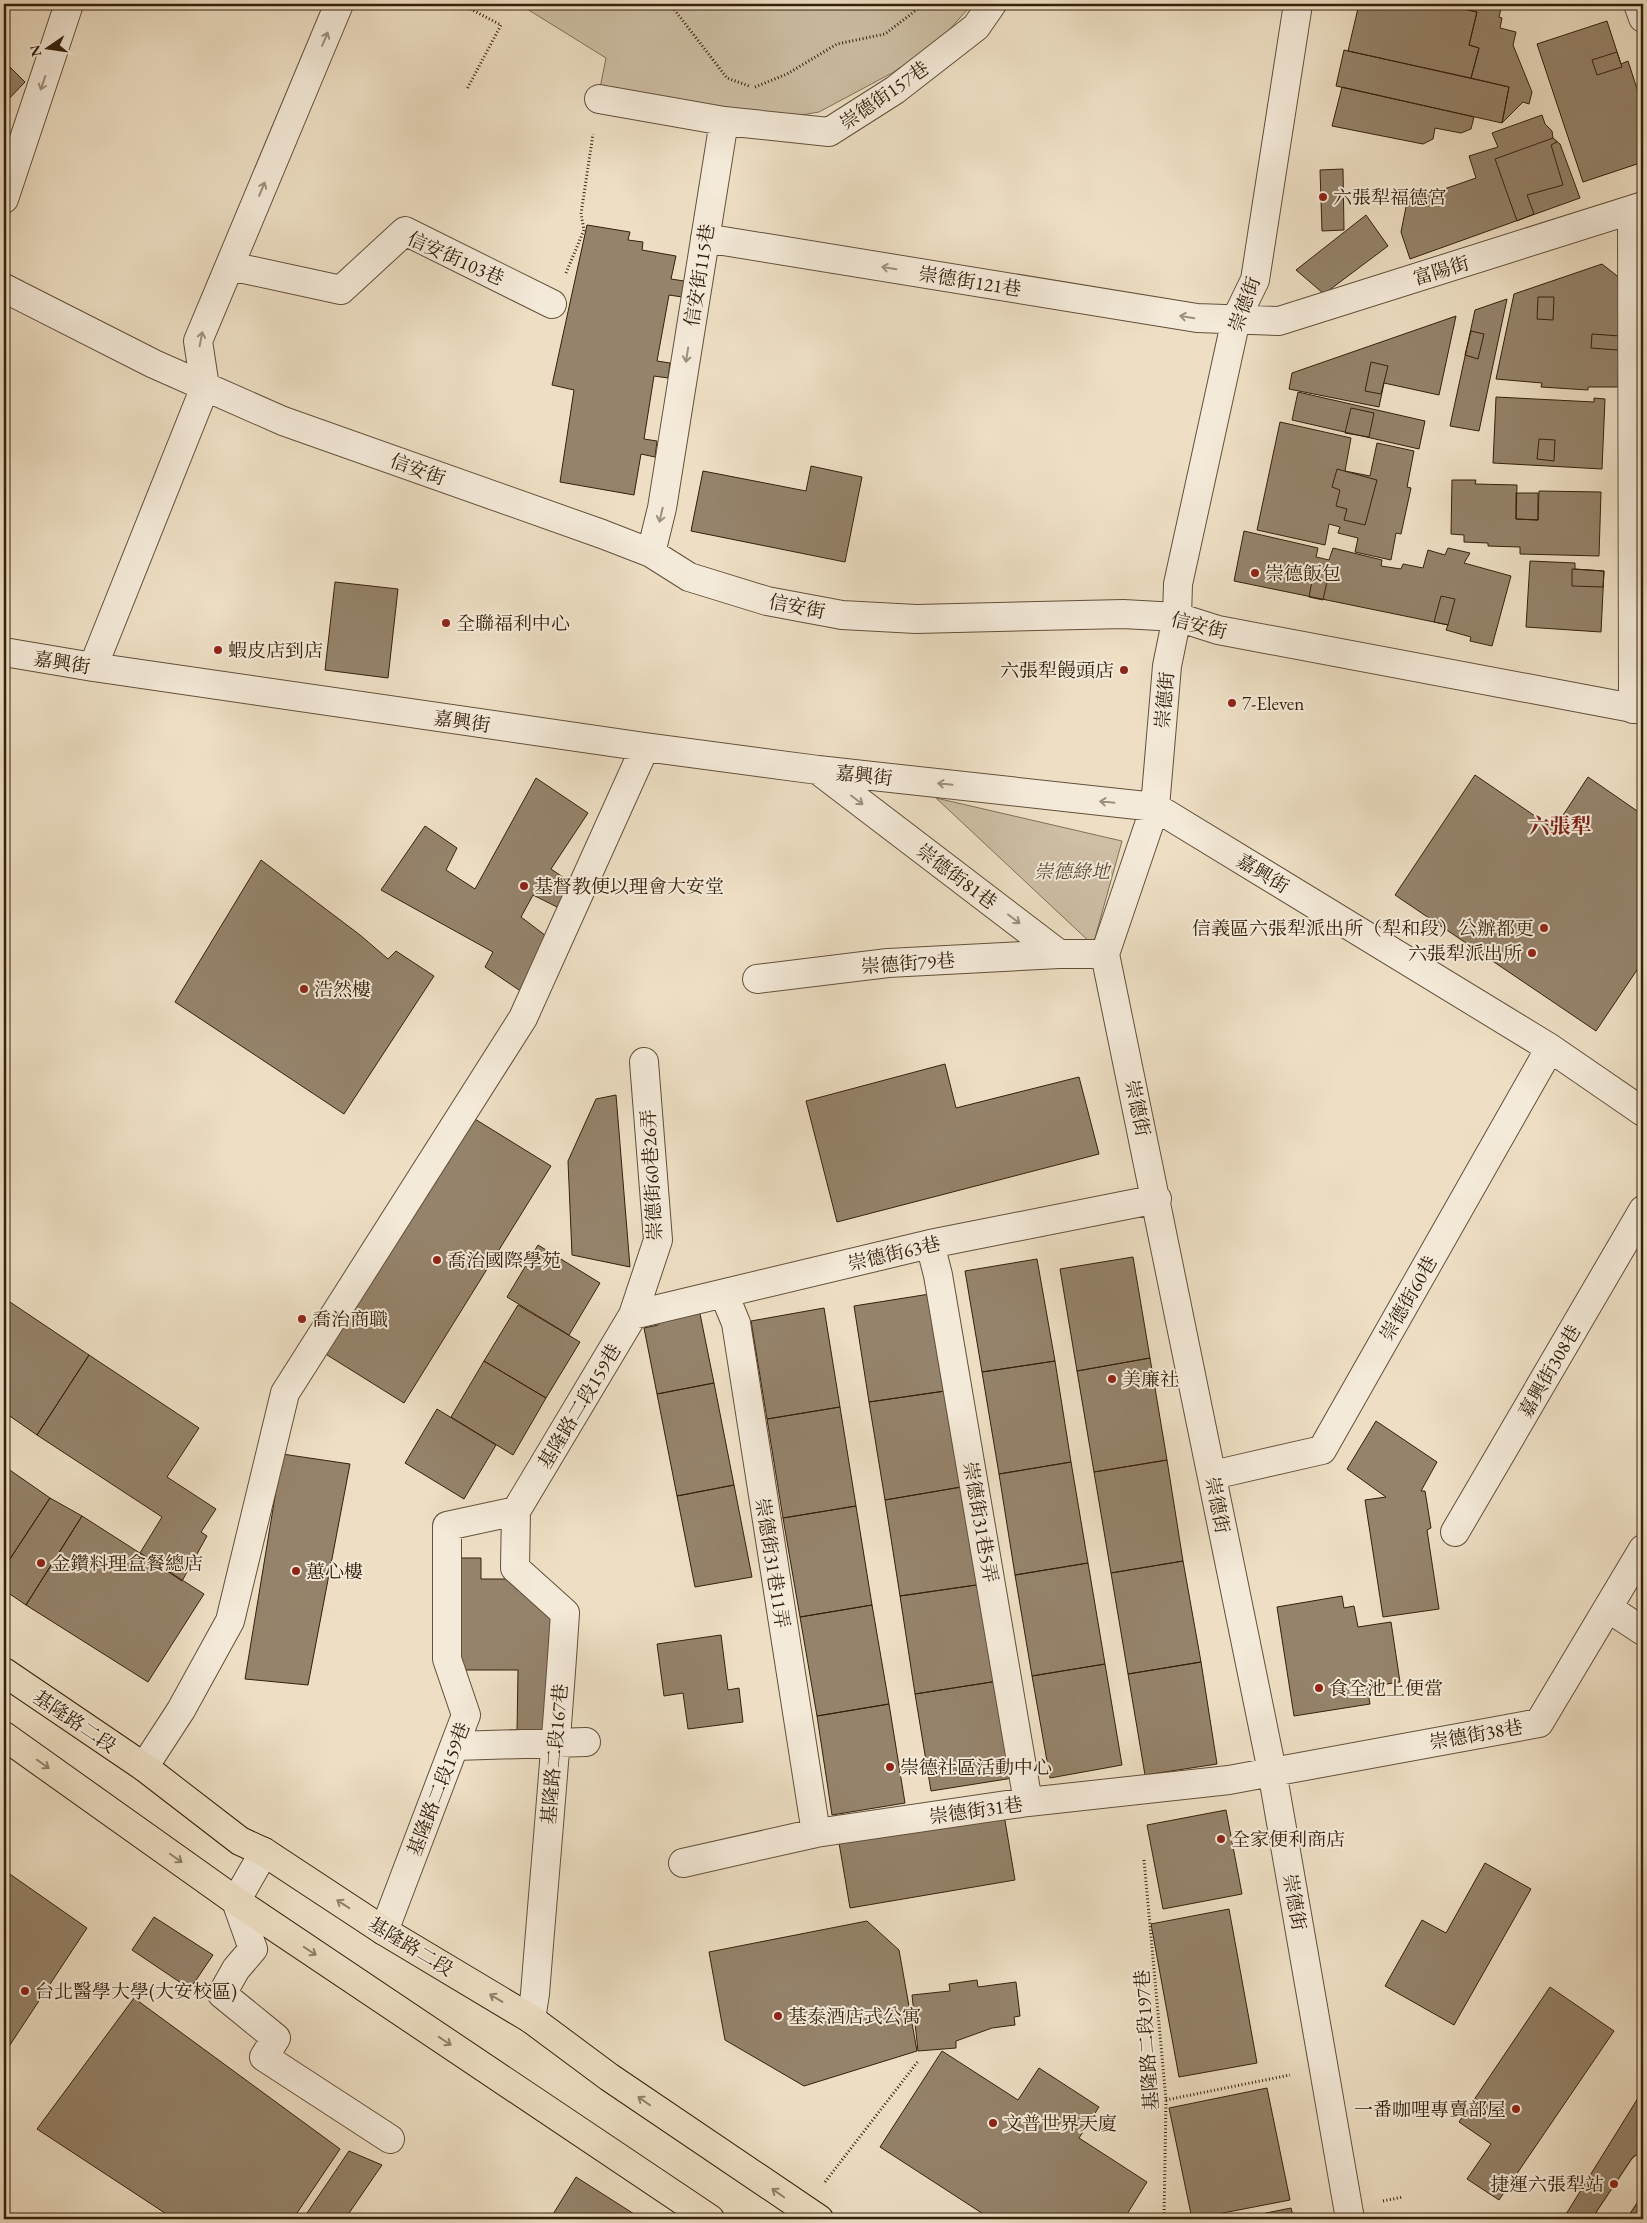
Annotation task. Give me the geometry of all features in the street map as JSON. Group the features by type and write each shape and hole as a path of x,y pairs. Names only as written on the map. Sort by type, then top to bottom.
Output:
{"main road":[{"name":"基隆路二段","path":"4,1672 144,1767 240,1841 264,1852 384,1931 531,2019 610,2077 813,2216"},
{"path":"4,1736 236,1901 710,2219"},
{"path":"1609,2219 1643,2168"}],"street":[{"path":"4,199 69,4"},
{"path":"93,667 149,522 206,387 198,341 339,4"},
{"name":"崇德街157巷","path":"724,121 830,132 895,90 976,27 992,4"},
{"name":"崇德街","path":"1298,4 1255,280 1236,319 1178,584 1177,616 1167,666 1155,807 1105,954 1157,1199 1272,1771 1350,2219"},
{"path":"1638,4 1643,18"},
{"path":"599,99 724,121"},
{"name":"信安街115巷","path":"651,553 662,508 724,121"},
{"path":"1638,208 1638,710"},
{"name":"富陽街","path":"1236,319 1279,321 1638,208"},
{"name":"信安街103巷","path":"230,266 341,290 405,231 552,304"},
{"name":"崇德街121巷","path":"705,238 1197,318 1236,319"},
{"name":"信安街","path":"4,288 154,364 283,421 651,553 689,577 767,601 842,615 916,619 1123,614 1177,616 1218,630 1638,710"},
{"name":"嘉興街","path":"4,652 93,667 645,747 818,770 1155,807 1550,1048 1643,1112"},
{"path":"144,1767 181,1710 230,1621 285,1393 523,1018 645,747"},
{"name":"崇德街81巷","path":"818,770 1059,954"},
{"path":"1059,954 1105,954"},
{"name":"崇德街79巷","path":"757,979 888,963 1059,954"},
{"name":"崇德街60巷","path":"1212,1476 1322,1450 1550,1048"},
{"name":"崇德街60巷26弄","path":"633,1314 658,1240 644,1062"},
{"name":"崇德街63巷","path":"633,1314 930,1244 1157,1199"},
{"name":"嘉興街308巷","path":"1455,1532 1643,1210"},
{"name":"崇德街31巷5弄","path":"930,1244 938,1275 1028,1802"},
{"name":"崇德街31巷11弄","path":"724,1294 736,1324 816,1834"},
{"name":"基隆路二段159巷","path":"384,1931 466,1715 447,1658 447,1526 516,1512 633,1314"},
{"name":"基隆路二段167巷","path":"516,1512 515,1568 565,1613 557,1742 549,1811 535,1994 531,2019"},
{"name":"崇德街38巷","path":"1272,1771 1539,1723 1643,1550"},
{"path":"1608,1608 1643,1631"},
{"path":"455,1746 586,1742"},
{"name":"崇德街31巷","path":"683,1863 816,1834 1028,1802 1229,1780 1272,1771"},
{"path":"264,1852 236,1901 253,1949 236,1969 222,1994 276,2038 264,2057 390,2140"}],"path":[{"path":"461,4 501,25 466,89"},
{"path":"670,4 727,78 753,88 787,74 837,44 885,34 924,4"},
{"path":"552,304 584,230 580,214 599,99"},
{"name":"基隆路二段197巷","path":"1144,1860 1166,2100 1164,2219"},
{"path":"813,2216 820,2188 919,2060"},
{"path":"1166,2100 1324,2068"}],"green space":[{"path":"519,4 975,4 968,9 939,41 892,73 819,112 766,121 599,93 606,58"},
{"name":"崇德綠地","path":"936,798 1122,841 1093,945"}],"building":[{"path":"1359,4 1440,4 1477,12 1469,45 1479,48 1471,78 1348,51"},
{"path":"1440,4 1502,4 1499,17 1502,18 1500,28 1516,32 1513,45 1532,92 1529,104 1523,102 1502,123 1509,87 1471,78 1479,48 1469,45 1477,12"},
{"path":"1560,4 1604,4 1605,7"},
{"path":"1607,21 1621,64 1628,61 1643,107 1643,162 1583,182 1537,44"},
{"path":"1344,50 1509,87 1502,123 1336,86"},
{"path":"1617,52 1622,67 1597,75 1592,60"},
{"path":"4,61 25,82 4,104"},
{"path":"1342,87 1474,117 1471,129 1461,133 1435,128 1433,139 1423,144 1332,126"},
{"path":"1542,115 1545,124 1552,131 1553,138 1560,144 1580,198 1410,259 1401,232 1407,202 1476,178 1469,156 1498,147 1492,133"},
{"path":"1553,138 1557,142 1551,145 1563,185 1527,195 1534,214 1517,221 1495,159"},
{"path":"1343,169 1344,230 1322,231 1320,170"},
{"path":"1366,215 1388,246 1324,294 1296,270"},
{"path":"587,225 630,232 628,240 643,242 642,250 676,256 671,279 684,281 682,297 669,295 657,361 670,363 668,378 654,376 644,439 657,441 655,457 641,454 634,495 560,482 574,390 552,385"},
{"path":"1602,264 1621,279 1618,387 1588,387 1588,390 1541,387 1542,383 1496,379 1514,294"},
{"path":"1538,297 1554,297 1553,320 1537,319"},
{"path":"1507,299 1479,431 1450,426 1475,310"},
{"path":"1456,316 1439,395 1384,383 1379,407 1289,389 1292,373"},
{"path":"1471,331 1484,334 1478,359 1465,355"},
{"path":"1592,334 1620,336 1618,350 1591,348"},
{"path":"1371,362 1388,366 1381,394 1365,391"},
{"path":"1298,392 1425,421 1419,449 1292,420"},
{"path":"1496,397 1594,402 1594,398 1605,399 1602,469 1493,463"},
{"path":"1351,408 1374,413 1369,437 1345,433"},
{"path":"1280,422 1351,438 1345,471 1370,476 1377,443 1414,451 1407,487 1411,488 1401,534 1396,533 1391,560 1355,552 1358,538 1338,533 1340,527 1329,524 1325,545 1257,530"},
{"path":"1539,439 1555,440 1554,461 1537,459"},
{"path":"811,466 862,477 845,562 691,531 703,471 806,491"},
{"path":"1337,469 1377,480 1365,525 1344,520 1347,509 1336,506 1340,490 1332,487"},
{"path":"1452,480 1476,480 1475,484 1517,485 1516,519 1538,520 1539,491 1601,492 1599,556 1520,554 1520,547 1488,546 1488,543 1464,542 1464,535 1451,534"},
{"path":"1516,493 1538,493 1538,520 1516,519"},
{"path":"1244,531 1318,548 1316,557 1329,560 1333,548 1382,560 1381,566 1401,569 1403,564 1423,568 1428,550 1445,555 1448,548 1470,553 1464,563 1511,576 1492,646 1470,641 1471,637 1446,630 1448,625 1234,581"},
{"path":"1530,561 1575,563 1575,569 1604,571 1601,632 1526,627"},
{"path":"1315,565 1330,568 1323,600 1309,597"},
{"path":"1572,569 1604,571 1603,587 1572,586"},
{"path":"335,582 398,589 388,678 325,670"},
{"path":"1441,596 1455,599 1448,625 1434,622"},
{"name":"信義區六張犁派出所（犁和段）公辦都更","path":"1475,775 1554,829 1588,777 1643,815 1643,961 1596,1031 1395,895"},
{"name":"基督教便以理會大安堂","path":"536,778 588,813 551,869 573,884 557,907 533,895 521,917 554,942 522,992 485,967 493,952 381,890 425,826 457,848 446,870 475,889"},
{"name":"浩然樓","path":"261,860 360,935 388,959 396,951 434,976 344,1114 175,1002"},
{"path":"945,1064 956,1108 1079,1077 1099,1154 837,1222 806,1101"},
{"path":"616,1095 630,1267 572,1255 568,1161 596,1099"},
{"name":"喬治國際學苑","path":"470,1116 551,1166 404,1403 324,1353"},
{"path":"538,1245 600,1283 569,1335 507,1297"},
{"path":"1133,1257 1150,1358 1077,1371 1060,1269"},
{"path":"1037,1259 1055,1361 982,1372 965,1271"},
{"path":"936,1293 952,1390 869,1402 854,1306"},
{"path":"696,1294 714,1383 657,1394 644,1328 658,1325 653,1302"},
{"path":"4,1298 89,1355 37,1435 4,1412"},
{"path":"518,1305 580,1342 546,1398 484,1361"},
{"path":"824,1308 840,1407 767,1419 751,1321"},
{"path":"89,1355 199,1428 167,1477 216,1509 201,1532 207,1536 182,1581 140,1553 162,1517 37,1435"},
{"path":"1150,1358 1167,1460 1094,1472 1077,1371"},
{"path":"484,1361 546,1398 513,1455 451,1417"},
{"path":"1055,1361 1071,1462 999,1474 982,1372"},
{"path":"714,1383 734,1485 677,1496 657,1394"},
{"path":"952,1390 967,1486 885,1500 869,1402"},
{"path":"840,1407 856,1506 783,1518 767,1419"},
{"path":"437,1409 496,1445 464,1499 405,1463"},
{"path":"1376,1421 1437,1462 1421,1491 1425,1491 1431,1528 1427,1530 1439,1609 1383,1617 1365,1500 1386,1497 1347,1469"},
{"name":"蕙心樓","path":"282,1454 350,1464 308,1685 245,1679"},
{"path":"1167,1460 1183,1561 1111,1573 1094,1472"},
{"path":"1071,1462 1088,1563 1015,1575 999,1474"},
{"path":"4,1466 50,1498 4,1568"},
{"path":"734,1485 752,1577 695,1587 677,1496"},
{"path":"967,1486 983,1584 900,1596 885,1500"},
{"path":"50,1498 82,1516 26,1605 4,1590 4,1568"},
{"path":"856,1506 872,1605 800,1617 783,1518"},
{"path":"82,1516 204,1594 148,1682 26,1605"},
{"path":"438,1558 481,1558 481,1579 540,1579 555,1593 553,1732 517,1732 518,1670 437,1670"},
{"path":"1183,1561 1201,1662 1128,1674 1111,1573"},
{"path":"1088,1563 1105,1664 1032,1676 1015,1575"},
{"path":"983,1584 998,1681 915,1694 900,1596"},
{"path":"1342,1596 1344,1608 1354,1606 1358,1627 1391,1622 1400,1682 1367,1687 1370,1704 1294,1716 1277,1607"},
{"path":"872,1605 889,1704 817,1716 800,1617"},
{"path":"721,1635 728,1690 739,1688 743,1722 688,1729 683,1693 664,1696 657,1644"},
{"path":"1201,1662 1217,1764 1145,1775 1128,1674"},
{"path":"1105,1664 1122,1765 1050,1778 1032,1676"},
{"path":"998,1681 1013,1778 931,1791 915,1694"},
{"path":"889,1704 905,1803 832,1815 817,1716"},
{"path":"1003,1809 1015,1880 850,1908 838,1837"},
{"path":"1226,1810 1242,1894 1163,1909 1147,1825"},
{"path":"1485,1863 1531,1889 1454,2025 1385,1986 1422,1920 1446,1933"},
{"name":"台北醫學大學(大安校區)","path":"4,1870 87,1928 4,2054"},
{"path":"1229,1909 1257,2063 1179,2077 1151,1924"},
{"path":"154,1917 213,1955 190,1989 132,1950"},
{"path":"867,1921 899,1950 917,2051 804,2086 725,2040 709,1952"},
{"path":"977,1980 978,1987 1016,1982 1020,2016 1014,2017 1015,2025 992,2028 956,2041 956,2048 918,2051 912,1995 950,1991 949,1984"},
{"path":"1550,1987 1614,2031 1499,2200 1467,2179 1491,2144 1459,2122"},
{"path":"134,1998 340,2149 293,2219 174,2219 37,2129"},
{"name":"文普世界天廈","path":"942,2051 1018,2100 1039,2068 1099,2107 1079,2138 1147,2182 1124,2219 991,2219 880,2147"},
{"path":"1267,2088 1290,2200 1192,2219 1169,2108"},
{"name":"捷運六張犁站","path":"1643,2090 1643,2219 1563,2219"},
{"path":"349,2151 382,2165 345,2219 303,2219"},
{"path":"576,2177 642,2219 550,2219"},
{"path":"1291,2208 1294,2219 1236,2219"}],"place":[{"name":"六張犁福德宮","path":"1323,197"},
{"name":"崇德飯包","path":"1255,573"},
{"name":"全聯福利中心","path":"446,623"},
{"name":"蝦皮店到店","path":"218,650"},
{"name":"六張犁饅頭店","path":"1124,670"},
{"name":"7-Eleven","path":"1232,703"},
{"name":"基督教便以理會大安堂","path":"524,886"},
{"name":"信義區六張犁派出所（犁和段）公辦都更","path":"1544,928"},
{"name":"六張犁派出所","path":"1532,953"},
{"name":"浩然樓","path":"304,989"},
{"name":"喬治國際學苑","path":"437,1260"},
{"name":"喬治商職","path":"302,1319"},
{"name":"美廉社","path":"1112,1379"},
{"name":"金鑽料理盒餐總店","path":"41,1563"},
{"name":"蕙心樓","path":"296,1571"},
{"name":"食全池上便當","path":"1319,1688"},
{"name":"崇德社區活動中心","path":"890,1767"},
{"name":"全家便利商店","path":"1221,1839"},
{"name":"台北醫學大學(大安校區)","path":"25,1991"},
{"name":"基泰酒店式公寓","path":"778,2016"},
{"name":"一番咖哩專賣部屋","path":"1516,2109"},
{"name":"文普世界天廈","path":"993,2123"},
{"name":"捷運六張犁站","path":"1614,2184"}],"district":[{"name":"六張犁","path":"1560,826"}]}
